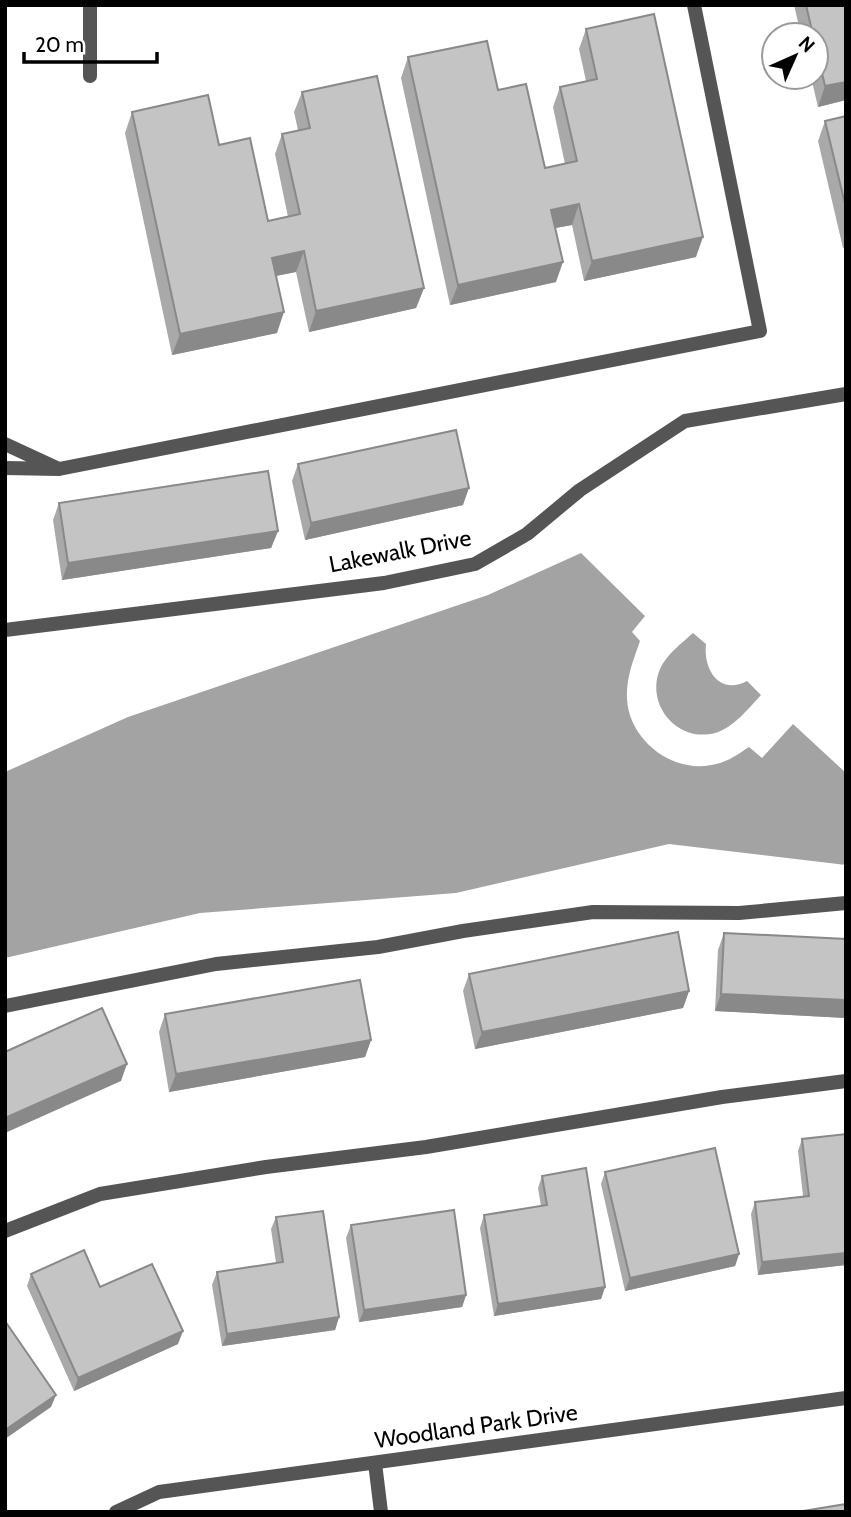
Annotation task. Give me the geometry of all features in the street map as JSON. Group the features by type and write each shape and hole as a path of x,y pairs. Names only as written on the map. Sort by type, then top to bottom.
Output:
{"street":[{"path":"90,5 90,76"},
{"path":"5,468 59,469 760,331 694,5"},
{"name":"Lakewalk Drive","path":"5,630 384,583 475,564 527,534 580,491 685,421 846,394"},
{"path":"5,444 59,469"},
{"path":"5,1006 216,964 378,947 463,931 593,912 739,913 846,902"},
{"path":"5,1231 100,1194 266,1167 426,1147 722,1097 846,1081"},
{"name":"Woodland Park Drive","path":"116,1512 159,1492 846,1398"},
{"path":"374,1463 381,1512"}],"shaded area":[{"path":"581,553 645,616 632,632 640,641 630,670 627,691 630,714 644,740 667,758 681,764 711,765 726,761 749,747 762,758 793,724 846,773 846,865 669,844 456,893 200,913 5,958 5,772 128,717 488,595"},
{"path":"693,633 706,644 707,662 715,678 728,685 747,681 761,695 734,722 715,733 701,735 677,726 668,718 657,695 656,682 660,669 666,659"}],"building":[{"path":"806,5 846,5 846,82 830,85 830,21 810,21"},
{"path":"654,14 703,237 592,261 579,204 551,210 563,262 458,285 408,57 487,41 498,90 526,84 545,168 577,161 560,87 597,79 586,29"},
{"path":"377,76 424,288 316,311 304,251 272,258 284,312 180,334 132,112 208,95 219,145 250,138 268,221 300,214 282,134 310,128 302,92"},
{"path":"846,116 846,208 825,121"},
{"path":"456,430 469,488 311,523 298,464"},
{"path":"268,471 278,531 68,563 59,503"},
{"path":"678,932 689,991 482,1032 469,974"},
{"path":"724,933 846,939 846,1000 721,994"},
{"path":"360,980 371,1040 176,1074 165,1014"},
{"path":"102,1008 127,1064 5,1118 5,1052"},
{"path":"846,1134 846,1253 762,1262 755,1202 809,1196 802,1139"},
{"path":"715,1148 739,1254 630,1278 605,1172"},
{"path":"586,1168 605,1287 498,1304 484,1215 547,1205 542,1176"},
{"path":"454,1210 466,1295 364,1310 351,1225"},
{"path":"323,1211 339,1317 227,1334 217,1272 283,1262 276,1217"},
{"path":"84,1250 100,1287 152,1264 183,1331 78,1378 31,1274"},
{"path":"5,1321 56,1395 5,1430"},
{"path":"846,1504 846,1512 797,1512"}]}
